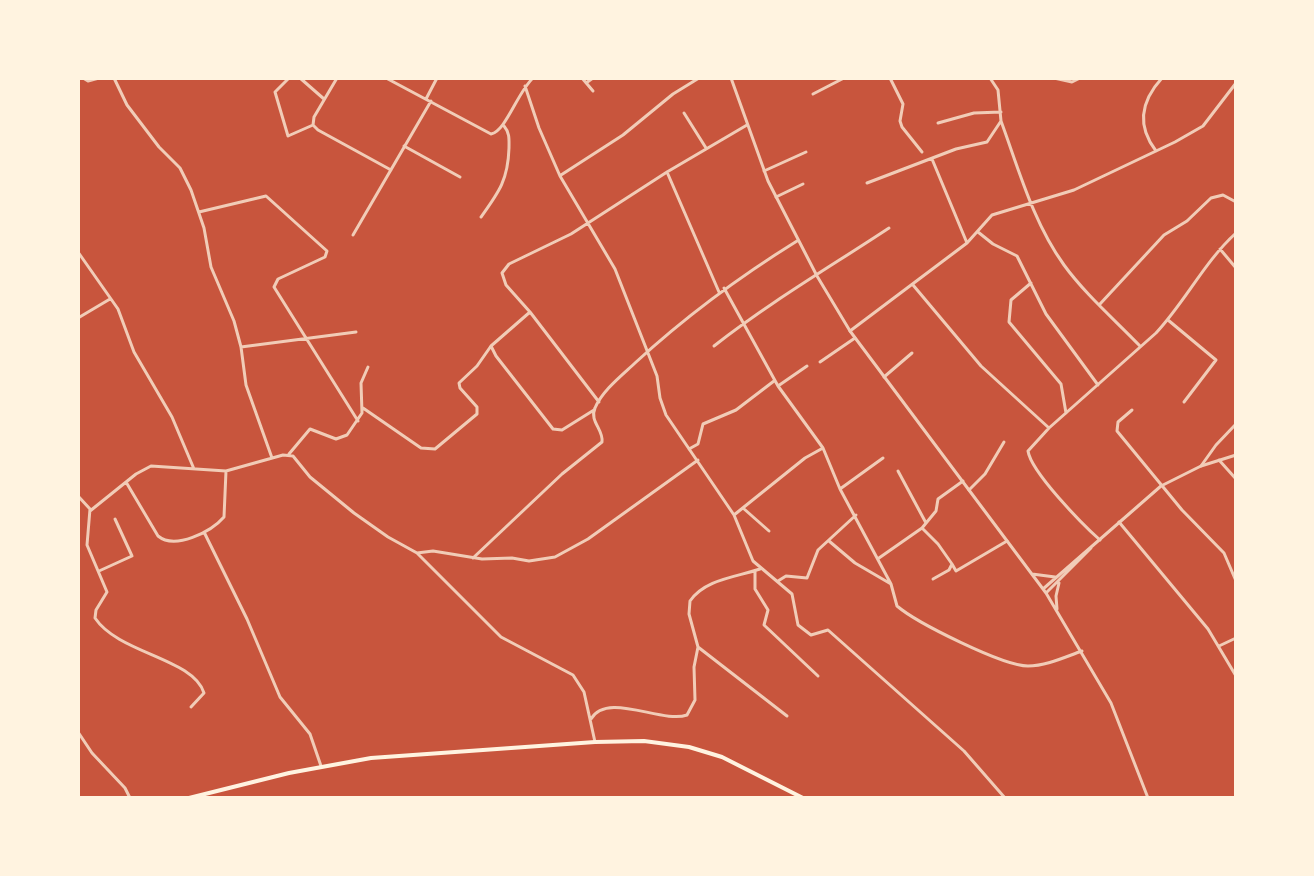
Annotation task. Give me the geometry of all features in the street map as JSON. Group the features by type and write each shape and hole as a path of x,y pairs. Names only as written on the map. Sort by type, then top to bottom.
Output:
{"main road":[{"path":"189,798 321,766 380,757 595,742 655,742 698,750 740,764 803,798"}],"street":[{"path":"83,78 88,81 99,78"},
{"path":"114,78 127,105 159,147 180,168 199,212 211,267 234,321 241,347 246,384 272,458"},
{"path":"289,78 275,92 288,136 313,125"},
{"path":"300,78 324,99"},
{"path":"313,125 314,117 337,78"},
{"path":"386,78 486,133 497,133 504,126 514,103 533,78"},
{"path":"426,99 437,78"},
{"path":"582,78 593,91"},
{"path":"586,82 592,78"},
{"path":"560,176 623,135 673,94 699,78"},
{"path":"731,78 764,171 797,241 817,276 855,338 1057,610 1120,722 1148,798"},
{"path":"813,94 844,78"},
{"path":"890,78 903,104 900,121 902,127 922,152"},
{"path":"990,78 998,90 1001,121 1031,204 1053,249 1065,268 1140,346"},
{"path":"993,83 998,78"},
{"path":"1054,78 1072,82 1080,78"},
{"path":"1156,151 1147,140 1143,115 1147,94 1162,78"},
{"path":"850,331 967,243 992,214 1074,190 1203,126 1236,84"},
{"path":"525,86 539,128 560,176 615,269 646,353 657,375 660,398 666,415 734,515 749,554 760,569 792,594 798,625 811,635 828,630 844,643 964,751 1005,798"},
{"path":"353,235 431,101"},
{"path":"938,123 974,112 1001,112"},
{"path":"684,114 706,148"},
{"path":"867,183 987,142 1001,121"},
{"path":"313,125 318,130 391,170"},
{"path":"599,402 530,312 506,285 502,273 509,264 561,239 706,148 747,125"},
{"path":"482,217 498,193 507,173 509,135 504,126"},
{"path":"404,147 460,177"},
{"path":"764,171 806,152"},
{"path":"932,159 967,243"},
{"path":"667,172 719,292"},
{"path":"776,197 803,184"},
{"path":"1100,304 1142,262 1164,235 1186,221 1211,198 1223,195 1236,202"},
{"path":"199,212 266,196 326,249 327,256 274,283 275,289 358,422"},
{"path":"714,346 800,283 817,276 889,228"},
{"path":"978,232 993,244 1017,256 1046,314 1098,385"},
{"path":"1100,540 1068,508 1029,457 1028,451 1048,428 1168,320 1220,249 1236,233"},
{"path":"491,346 502,364 553,429 562,430 594,410 646,353 719,292 797,241"},
{"path":"1220,249 1236,268"},
{"path":"78,252 122,317 139,362 172,417 194,469"},
{"path":"1030,283 1011,300 1009,322 1061,384 1066,413"},
{"path":"913,285 981,366 1028,406 1048,428"},
{"path":"724,288 745,322 774,381 823,448 840,489 891,584 894,600 902,610 957,639 1008,661 1028,666 1082,651"},
{"path":"78,318 110,298"},
{"path":"363,408 421,448 435,449 479,410 460,388 459,382 477,366 491,346 530,312"},
{"path":"1168,320 1216,360 1184,402"},
{"path":"241,347 356,332"},
{"path":"820,362 855,338"},
{"path":"885,377 912,353"},
{"path":"778,386 807,366"},
{"path":"191,707 204,693 193,675 135,649 97,621 96,610 107,591 86,539 90,512 126,482 151,466 226,471 289,454 310,429 343,439 358,422 363,408 361,384 368,367"},
{"path":"689,449 698,444 703,424 736,410 774,381"},
{"path":"473,558 562,474 602,442 601,432 594,420 594,410"},
{"path":"1132,410 1118,422 1117,431 1161,486 1224,553 1236,581"},
{"path":"1201,466 1216,445 1236,424"},
{"path":"969,490 985,474 1004,442"},
{"path":"734,515 805,458 823,448"},
{"path":"289,454 297,459 317,483 354,513 388,537 417,553 501,637 573,675 581,685 595,742"},
{"path":"1043,589 1161,486 1201,466 1236,455"},
{"path":"840,489 883,458"},
{"path":"417,553 433,551 473,558 543,560 572,550 698,460"},
{"path":"1219,460 1236,479"},
{"path":"126,482 151,527 161,539 174,542 204,532 222,520 225,514 226,471"},
{"path":"898,471 926,523"},
{"path":"878,559 922,528 936,511 938,499 963,481"},
{"path":"78,496 90,512"},
{"path":"743,508 769,531"},
{"path":"778,581 786,576 807,578 814,556 855,515"},
{"path":"99,571 132,556 115,519"},
{"path":"1119,522 1219,646 1236,676"},
{"path":"922,528 938,544 956,571 1007,541"},
{"path":"204,532 240,604 280,697 308,731 321,766"},
{"path":"829,541 855,563 891,584"},
{"path":"1046,593 1085,557 1092,547"},
{"path":"933,579 949,570 952,564"},
{"path":"590,720 599,711 619,708 674,718 687,715 695,700 694,667 698,647 689,614 689,607 694,596 722,579 760,569"},
{"path":"755,571 755,589 768,610 764,625 818,676"},
{"path":"1032,574 1057,577"},
{"path":"1057,610 1056,596 1060,580"},
{"path":"1219,646 1236,638"},
{"path":"698,647 787,716"},
{"path":"78,732 92,753 125,788 130,798"}]}
